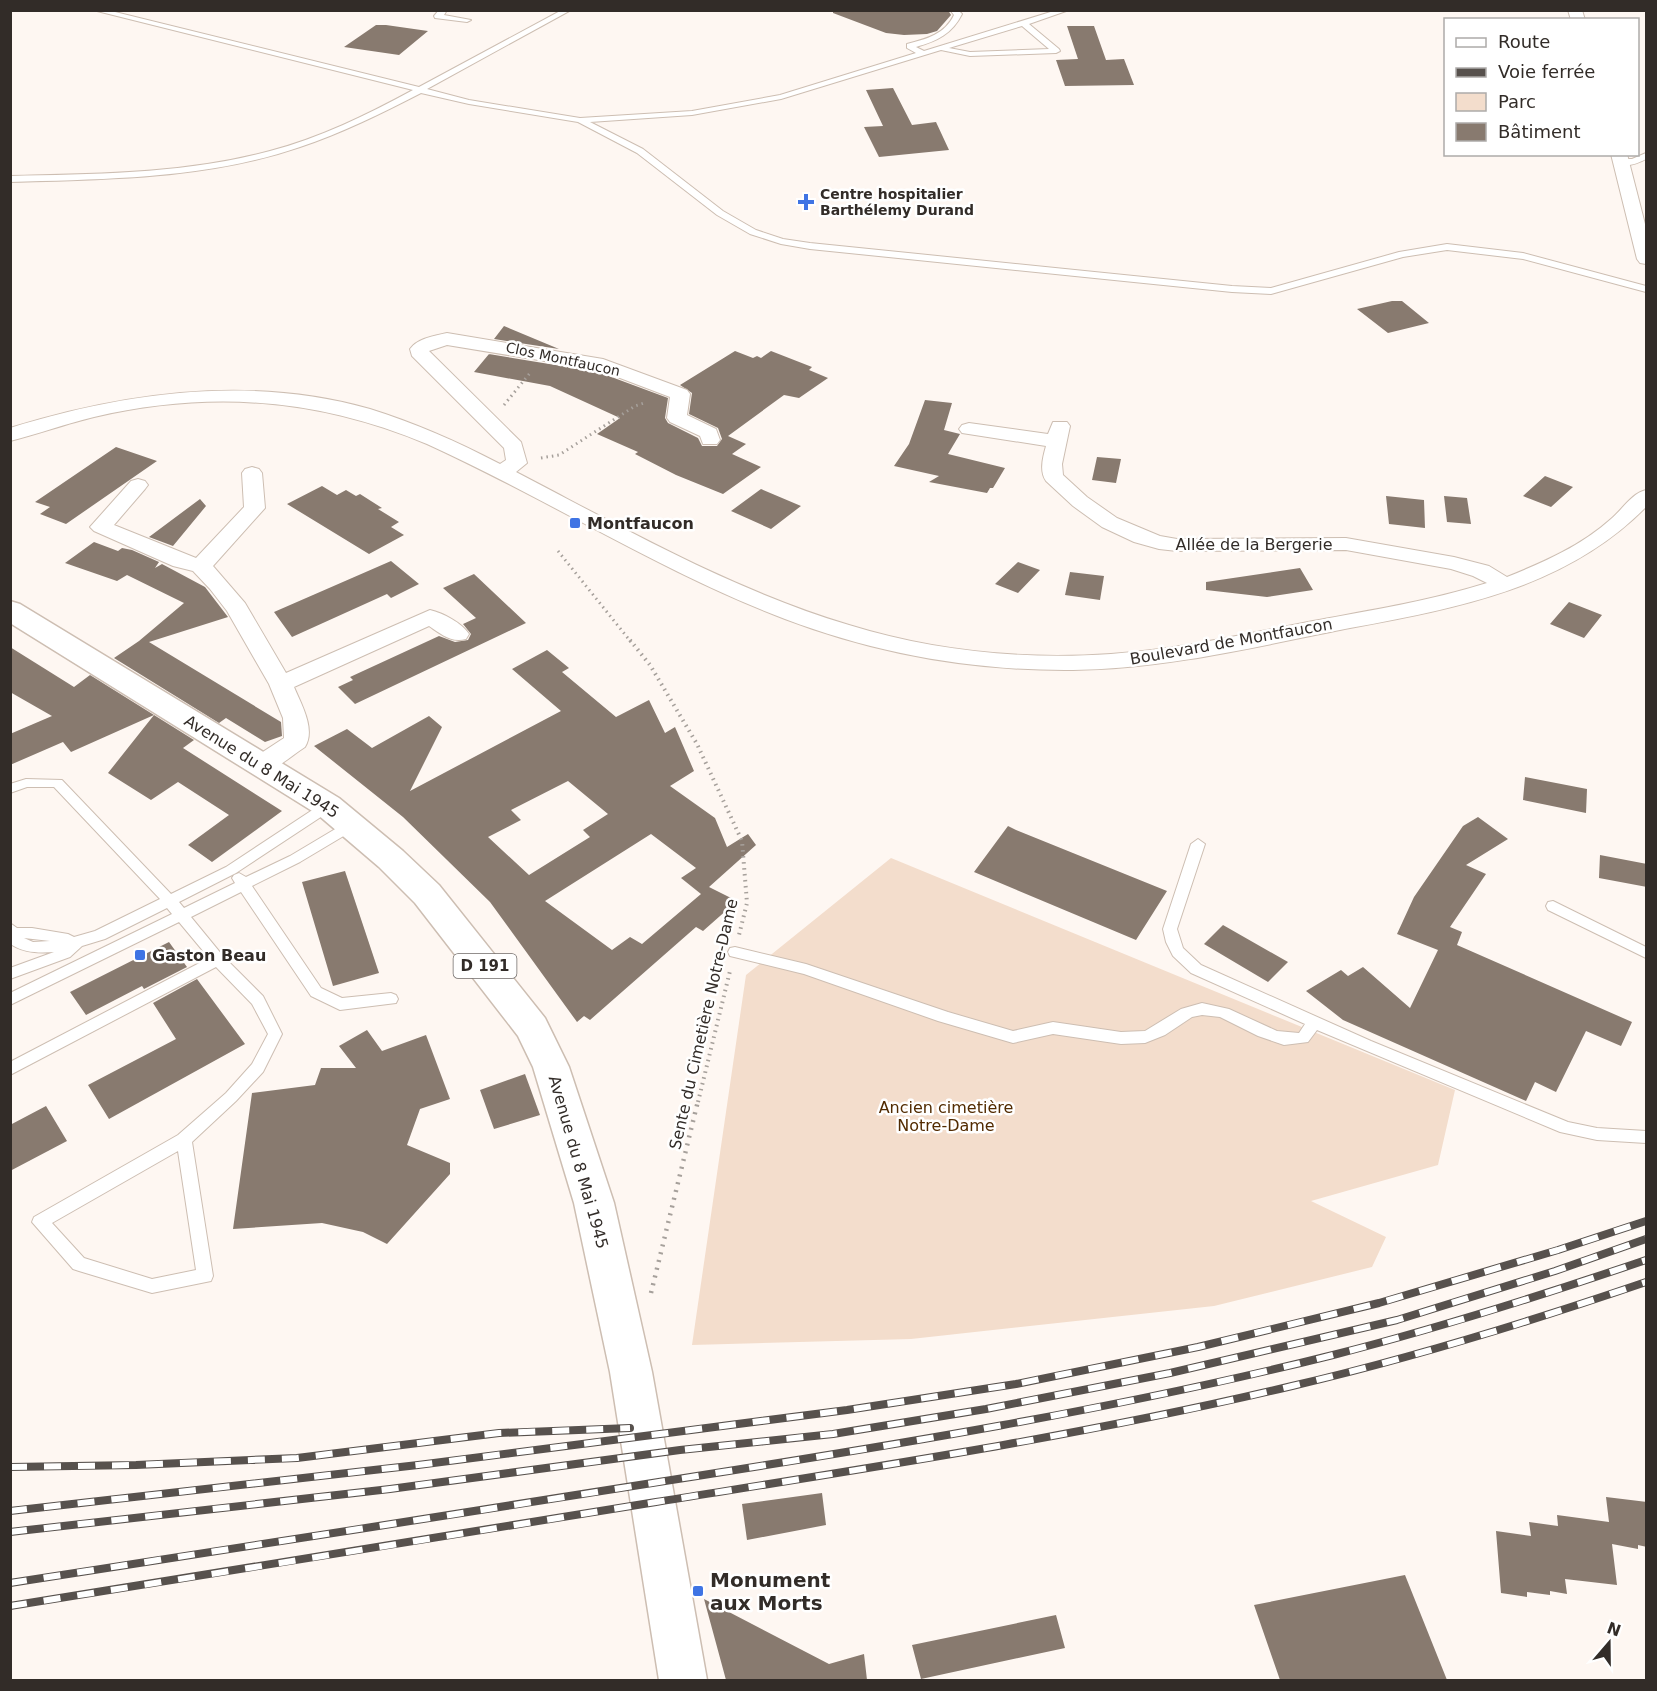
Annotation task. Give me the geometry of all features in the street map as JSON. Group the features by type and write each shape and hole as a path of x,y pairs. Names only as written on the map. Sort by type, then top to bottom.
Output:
{"main road":[{"name":"Avenue du 8 Mai 1945","path":"10,610 340,816 427,894 532,1028 551,1067 594,1203 628,1361 683,1680"}],"street":[{"path":"1620,158 1647,260"},
{"name":"Clos Montfaucon","path":"489,422 421,356 419,349 432,342 447,339 545,354 622,370 680,394"},
{"path":"680,394 677,418 709,433 710,440"},
{"name":"Boulevard de Montfaucon","path":"10,435 43,423 146,403 195,398 253,397 304,402 357,412 407,428 509,467 753,600 808,621 868,638 932,652 1007,660 1076,662 1142,658 1404,611 1479,594 1560,563 1595,541 1647,496"},
{"path":"489,422 514,446 509,467"},
{"name":"Allée de la Bergerie","path":"969,429 1058,434 1052,464 1053,477 1116,528 1154,543 1177,545 1346,544 1454,563 1481,571 1506,585"},
{"path":"201,566 255,508 252,473"},
{"path":"138,485 100,527 181,561 201,566 237,608 281,684 295,718 296,741 261,765"},
{"path":"281,684 430,617 458,634"}],"lane":[{"path":"96,10 419,90 520,112 580,120 650,117 732,108 841,80 1066,10"},
{"path":"444,10 438,16 467,20"},
{"path":"10,179 177,171 254,158 322,138 419,90 568,10"},
{"path":"923,54 910,46 937,38 954,26 958,14 954,10"},
{"path":"940,49 970,54 1056,51 1023,23"},
{"path":"580,120 640,151 720,213 753,232 781,241 810,246 1271,291 1402,254 1447,247 1523,256 1647,289"},
{"path":"1620,158 1634,162 1647,156"},
{"path":"10,789 26,783 57,783 182,914 218,960 258,1000 275,1034 258,1068 231,1097 184,1140 40,1222 80,1264 152,1286 205,1276 184,1140"},
{"path":"10,974 65,953 82,942 340,816"},
{"path":"10,1000 82,967 182,914 295,860 340,816"},
{"path":"1198,844 1170,929 1171,943 1181,957 1196,969 1566,1128 1606,1136 1647,1137"},
{"path":"231,870 244,884 316,992 340,1004 392,999"},
{"path":"1553,906 1647,953"},
{"path":"12,931 17,941 25,946 48,947 82,942"},
{"path":"735,952 767,957 807,969 1013,1037 1021,1037 1041,1028 1053,1028 1118,1038 1148,1037 1161,1032 1187,1013 1202,1009 1217,1011 1283,1039 1303,1038 1315,1022"},
{"path":"10,1069 218,960"}],"path":[{"path":"489,422 545,354"},
{"path":"509,467 559,455 635,406 680,394"},
{"name":"Sente du Cimetière Notre-Dame","path":"558,551 650,665 697,744 742,841 747,903 648,1304"}],"green space":[{"name":"Ancien cimetière Notre-Dame","path":"891,858 1455,1090 1438,1165 1311,1201 1386,1237 1372,1267 1214,1306 911,1339 692,1345 746,975"}],"building":[{"path":"833,10 948,10 951,15 937,31 904,35 886,33 833,13"},
{"path":"376,25 428,31 399,55 344,47"},
{"path":"1067,26 1094,26 1106,60 1124,59 1134,85 1065,86 1056,60 1078,59"},
{"path":"893,88 912,125 936,122 949,150 879,157 864,127 883,126 866,90"},
{"path":"1402,301 1429,323 1388,333 1357,309"},
{"path":"504,326 559,349 494,339"},
{"path":"735,351 753,358 757,356 761,358 771,351 812,367 809,370 828,378 799,398 784,395 728,436 746,444 732,454 761,467 723,494 676,475 635,454 638,452 597,434 620,418 550,386 474,372 489,354 483,353 598,372 668,398 665,418 668,423 698,438 702,446 717,446 722,439 718,428 689,414 692,393 680,385"},
{"path":"925,400 952,403 944,430 960,434 948,454 1005,468 993,488 990,488 987,493 929,482 939,476 894,466 909,444"},
{"path":"116,447 157,461 66,524 40,514 50,507 35,502"},
{"path":"1097,457 1121,459 1116,483 1092,480"},
{"path":"1545,476 1573,487 1551,507 1523,496"},
{"path":"322,486 337,495 346,490 356,496 360,494 399,522 391,527 404,535 369,554 287,504"},
{"path":"761,489 801,506 771,529 731,511"},
{"path":"1386,496 1424,500 1425,528 1389,524"},
{"path":"1444,496 1467,498 1471,524 1447,522"},
{"path":"200,499 206,506 173,546 149,537"},
{"path":"94,542 118,551 122,548 132,550 159,562 155,568 162,564 205,587 228,617 149,642 281,722 282,736 265,742 226,718 219,723 114,658 139,641 184,603 127,575 117,581 65,563"},
{"path":"391,561 419,584 391,598 387,594 292,637 274,612"},
{"path":"1018,562 1040,570 1018,593 995,584"},
{"path":"1300,568 1313,590 1267,597 1206,590 1206,582"},
{"path":"1070,572 1104,576 1100,600 1065,595"},
{"path":"474,574 526,623 355,704 338,687 353,680 350,677 439,636 455,642 468,640 471,634 463,624 476,618 443,588"},
{"path":"1569,602 1602,615 1584,638 1550,624"},
{"path":"10,647 74,687 90,675 154,715 71,752 63,742 10,765 10,734 52,716 10,692"},
{"path":"547,650 569,668 562,672 616,717 649,700 665,733 675,727 694,771 670,786 715,818 727,847 748,834 756,845 709,887 737,901 703,931 696,927 590,1020 584,1016 577,1022 490,902 403,817 314,746 347,729 372,748 429,716 442,727 410,791 561,711 512,669","holes":["568,781 608,814 583,830 590,837 529,875 488,837 521,820 511,810","651,834 696,868 681,878 701,894 642,944 630,937 612,950 545,901"]},
{"path":"154,715 194,740 183,748 282,811 212,862 188,845 229,815 178,782 151,800 108,773"},
{"path":"1525,777 1587,789 1586,813 1523,800"},
{"path":"1478,817 1508,839 1466,865 1486,874 1450,927 1462,932 1457,945 1632,1022 1621,1046 1586,1031 1556,1092 1535,1082 1526,1101 1343,1020 1306,991 1341,970 1348,976 1363,967 1410,1008 1438,950 1397,934 1414,897 1463,826"},
{"path":"1008,826 1167,891 1136,940 974,872"},
{"path":"1600,855 1647,864 1647,887 1599,878"},
{"path":"345,871 379,973 333,986 302,882"},
{"path":"1223,925 1288,962 1268,982 1204,944"},
{"path":"169,942 187,967 144,989 142,986 86,1015 70,992"},
{"path":"197,979 245,1044 109,1119 88,1085 176,1039 153,1003"},
{"path":"367,1030 382,1051 426,1035 450,1099 420,1109 407,1145 450,1163 450,1174 387,1244 363,1232 322,1223 233,1229 252,1093 315,1085 321,1068 356,1068 339,1046"},
{"path":"525,1074 540,1115 494,1129 480,1090"},
{"path":"46,1106 67,1141 10,1171 10,1125"},
{"path":"822,1493 826,1525 747,1540 742,1504"},
{"path":"1606,1497 1647,1502 1647,1547 1638,1545 1638,1549 1612,1544 1617,1585 1565,1579 1567,1594 1550,1591 1550,1595 1527,1592 1527,1597 1501,1593 1496,1531 1531,1536 1529,1522 1558,1526 1557,1515 1609,1522"},
{"path":"1405,1575 1447,1680 1280,1680 1254,1605"},
{"path":"704,1599 829,1664 864,1654 867,1680 726,1680"},
{"path":"1056,1615 1065,1648 921,1679 912,1645"}],"railway":[{"path":"10,1511 418,1465 847,1410 1016,1384 1198,1347 1379,1303 1558,1250 1646,1221"},
{"path":"10,1532 390,1489 680,1450 833,1434 986,1409 1170,1373 1397,1320 1555,1271 1646,1239"},
{"path":"10,1583 833,1454 1084,1410 1250,1375 1373,1345 1569,1286 1646,1260"},
{"path":"10,1606 895,1464 1055,1436 1213,1404 1381,1364 1514,1325 1646,1282"},
{"path":"10,1467 136,1465 297,1458 499,1433 630,1428"}],"place":[{"name":"Centre hospitalier Barthélemy Durand","path":"806,202"},
{"name":"Montfaucon","path":"575,523"},
{"name":"Gaston Beau","path":"140,955"},
{"name":"Monument aux Morts","path":"698,1591"}]}
